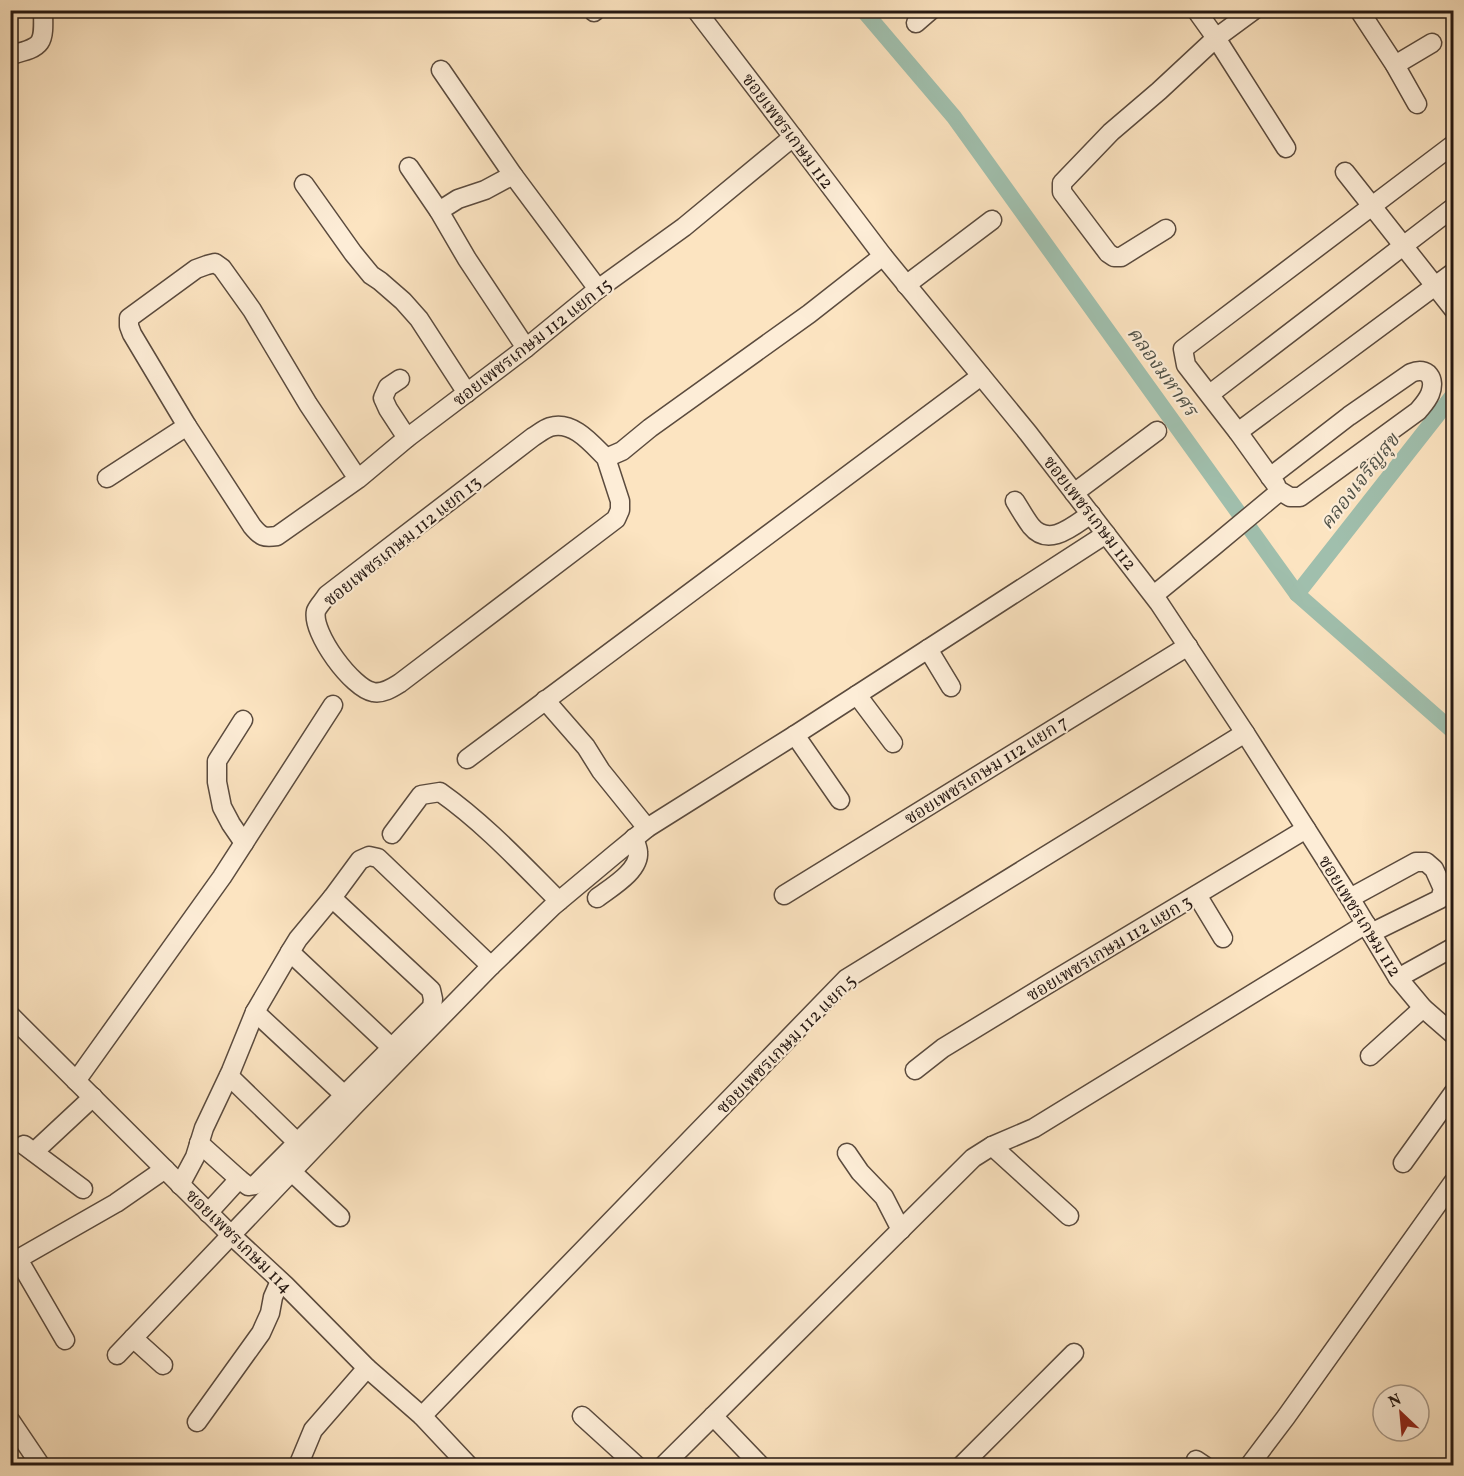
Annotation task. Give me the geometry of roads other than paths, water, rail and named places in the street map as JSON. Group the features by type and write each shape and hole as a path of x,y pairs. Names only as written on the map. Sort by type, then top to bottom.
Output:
{"street":[{"path":"10,55 32,49 41,43 44,32 44,10"},
{"name":"ซอยเพชรเกษม 112","path":"696,10 883,256 1028,432 1154,595 1245,733 1398,978 1423,1008 1454,1035"},
{"path":"916,22 931,10"},
{"path":"1196,10 1286,148"},
{"path":"1166,229 1121,257 1114,257 1108,253 1062,192 1062,183 1111,132 1160,91 1216,38 1254,10"},
{"path":"1359,10 1418,104"},
{"path":"1395,65 1432,43"},
{"path":"441,70 513,175 598,289"},
{"name":"ซอยเพชรเกษม 112 แยก 15","path":"187,426 258,534 266,537 277,536 358,479 598,289 684,227 794,137"},
{"path":"1154,595 1214,546 1273,489 1348,416 1418,370 1426,372 1432,384 1426,403 1300,497 1290,497 1273,489 1238,432 1186,365 1183,349 1454,144"},
{"path":"409,167 526,348"},
{"path":"1345,172 1454,310"},
{"path":"439,211 458,199 485,190 513,175"},
{"path":"304,184 371,275 403,301 419,319 467,393"},
{"path":"1210,394 1454,207"},
{"path":"906,285 992,220"},
{"path":"606,458 622,451 883,256"},
{"path":"107,478 187,426 132,334 129,318 196,269 215,263 231,279 252,310 308,404 358,479"},
{"path":"1238,432 1454,272"},
{"path":"467,759 981,376"},
{"path":"400,379 388,387 383,398 407,438"},
{"name":"ซอยเพชรเกษม 112 แยก 13","path":"564,425 575,430 606,458 620,501 620,510 616,519 400,683 384,692 372,692 361,686 339,665 321,637 316,620 316,610 327,596 353,574 533,437 550,427 564,425"},
{"path":"1074,493 1157,431"},
{"path":"1015,501 1032,527 1046,536 1054,536 1067,530 1091,514"},
{"path":"199,1143 238,1179 249,1186 255,1185 298,1143 350,1100 560,901 640,833 1106,534"},
{"name":"ซอยเพชรเกษม 112 แยก 7","path":"784,895 1188,646"},
{"path":"928,649 951,687"},
{"path":"857,695 894,743"},
{"path":"545,700 586,747 640,833 637,863 629,873 597,898"},
{"path":"76,1081 244,843 333,705"},
{"path":"243,720 217,761 217,782 222,807 244,843"},
{"name":"ซอยเพชรเกษม 112 แยก 5","path":"422,1416 846,979 1245,733"},
{"path":"795,735 840,800"},
{"path":"392,834 421,795 440,792 508,849 560,901"},
{"name":"ซอยเพชรเกษม 112 แยก 3","path":"915,1070 943,1048 1306,829"},
{"path":"180,1185 195,1157 204,1128 229,1076 255,1012 298,939 360,860 369,856 378,858 491,966"},
{"path":"663,1466 973,1158 992,1146 1034,1128 1369,929 1440,899 1443,889 1434,869 1426,862 1416,862 1350,898"},
{"path":"1197,895 1223,938"},
{"path":"117,1354 292,1172 392,1048 432,1007 431,990 332,898"},
{"path":"1398,978 1454,947"},
{"path":"290,952 392,1048"},
{"path":"1370,1056 1423,1008"},
{"path":"255,1012 350,1100"},
{"name":"ซอยเพชรเกษม 114","path":"10,1015 367,1368 422,1416 469,1466"},
{"path":"229,1076 298,1143"},
{"path":"1403,1163 1454,1092"},
{"path":"83,1189 29,1148 93,1097"},
{"path":"992,1146 1069,1216"},
{"path":"847,1153 860,1172 884,1197 901,1230"},
{"path":"65,1340 13,1261 116,1203 165,1169"},
{"path":"292,1172 340,1217"},
{"path":"208,1213 238,1179"},
{"path":"1249,1466 1454,1181"},
{"path":"196,1422 261,1333 280,1281"},
{"path":"133,1338 163,1365"},
{"path":"961,1466 1074,1353"},
{"path":"298,1466 313,1430 367,1368"},
{"path":"582,1416 637,1466"},
{"path":"713,1416 761,1466"},
{"path":"10,1420 41,1466"}],"waterway":[{"name":"คลองมหาศร","path":"863,10 954,117 1297,594 1454,732"},
{"name":"คลองเจริญสุข","path":"1297,594 1454,394"}]}
